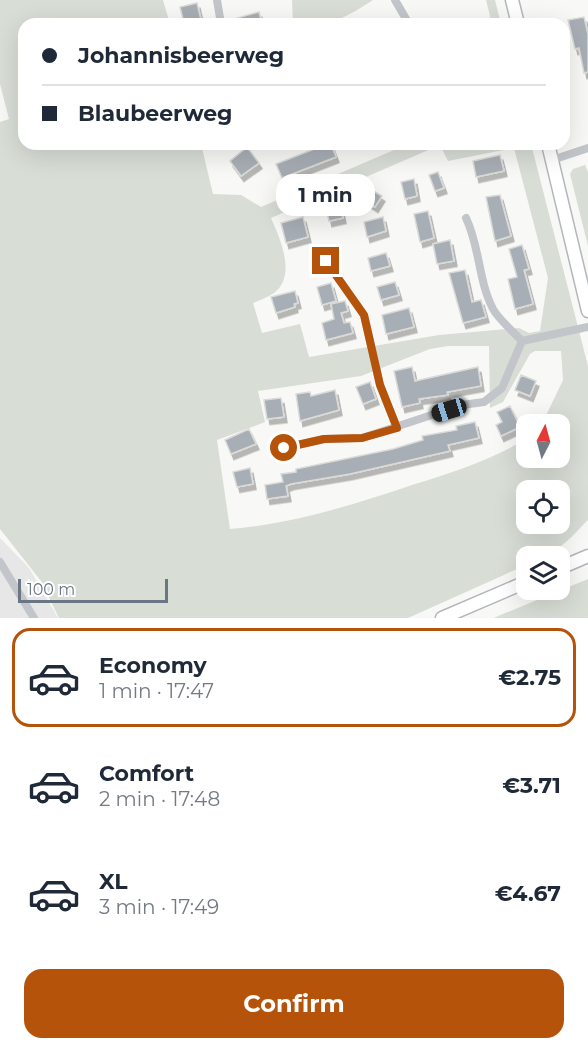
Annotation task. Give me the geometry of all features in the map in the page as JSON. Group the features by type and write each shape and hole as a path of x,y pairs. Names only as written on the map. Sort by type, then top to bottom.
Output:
{"street":[{"path":"217,0 219,18"},
{"path":"395,0 406,18"},
{"path":"512,0 516,18"},
{"path":"552,160 588,148"},
{"path":"550,150 588,311"},
{"path":"466,218 475,237 482,279 494,311 522,341"},
{"path":"326,261 364,315 380,385 397,428"},
{"path":"522,341 588,327"},
{"path":"284,448 324,439 362,438 444,411 484,402 497,393 507,380 522,341"},
{"path":"570,564 588,556"},
{"path":"0,562 34,618"},
{"path":"442,618 516,586"}],"shaded area":[{"path":"0,0 163,0 168,18 18,18 18,150 202,150 213,194 241,195 261,207 394,150 428,150 271,218 282,246 286,267 284,277 281,286 274,293 253,303 262,333 300,324 309,357 439,335 519,328 529,333 540,331 548,278 515,150 533,150 588,366 588,520 561,546 516,546 516,569 408,618 59,618 41,581 0,529 0,122 9,119 0,84","holes":["448,346 489,346 490,408 503,402 530,354 535,351 561,351 563,380 547,414 570,414 570,468 516,468 516,444 441,476 367,500 276,523 230,529 217,440 265,422 258,391 361,376 430,349"]},
{"path":"292,0 373,0 340,18 293,18"},
{"path":"486,0 495,0 500,18 490,18"},
{"path":"442,150 504,150 448,161"},
{"path":"585,165 588,172 588,246 570,174 573,169"},
{"path":"0,538 29,568 58,618 0,618"},
{"path":"588,579 588,618 494,618 537,600 570,600 570,586"}],"building":[{"path":"197,3 201,18 183,18 180,7"},
{"path":"259,12 260,18 238,18"},
{"path":"584,17 588,34 588,72 584,73 579,48 575,49 570,20"},
{"path":"243,150 249,150 259,163 241,176 230,161"},
{"path":"312,150 333,150 336,157 282,178 276,164"},
{"path":"500,155 504,171 476,177 473,161"},
{"path":"438,172 444,188 435,191 429,175"},
{"path":"414,179 417,196 405,199 401,182"},
{"path":"362,184 382,196 375,207 356,195"},
{"path":"500,195 511,236 495,241 486,197"},
{"path":"339,199 343,218 329,221 325,203"},
{"path":"428,211 434,238 420,242 414,214"},
{"path":"303,217 308,237 286,243 281,223"},
{"path":"383,217 386,231 367,237 364,222"},
{"path":"450,240 454,261 437,264 433,244"},
{"path":"522,245 529,269 524,270 533,304 515,309 508,279 517,277 509,249"},
{"path":"386,253 390,266 371,271 368,258"},
{"path":"465,270 472,302 481,300 486,317 463,323 449,273"},
{"path":"395,282 399,295 381,300 377,287"},
{"path":"331,283 336,301 322,305 317,287"},
{"path":"295,291 298,303 294,304 295,307 276,313 271,297"},
{"path":"345,301 348,311 341,313 344,323 350,322 353,333 326,340 322,323 334,319 331,304"},
{"path":"409,308 414,327 386,334 382,315"},
{"path":"412,367 415,381 478,367 481,386 447,392 448,395 419,399 420,403 402,407 394,371"},
{"path":"521,375 536,381 530,396 515,390"},
{"path":"370,382 376,399 363,404 356,387"},
{"path":"335,390 339,410 300,421 296,394 310,392 311,396"},
{"path":"281,398 284,417 267,419 264,400"},
{"path":"510,406 516,419 516,429 501,436 496,425 502,422 497,412"},
{"path":"475,422 479,438 448,445 450,451 350,474 291,484 286,486 288,496 267,499 265,485 283,482 281,474 393,449 423,440 422,436 457,430 456,426"},
{"path":"249,429 256,444 231,454 225,440"},
{"path":"250,468 253,484 237,487 233,472"}],"route":[{"path":"284,448 324,439 362,438 397,428 374,365 364,315 326,261"}]}
